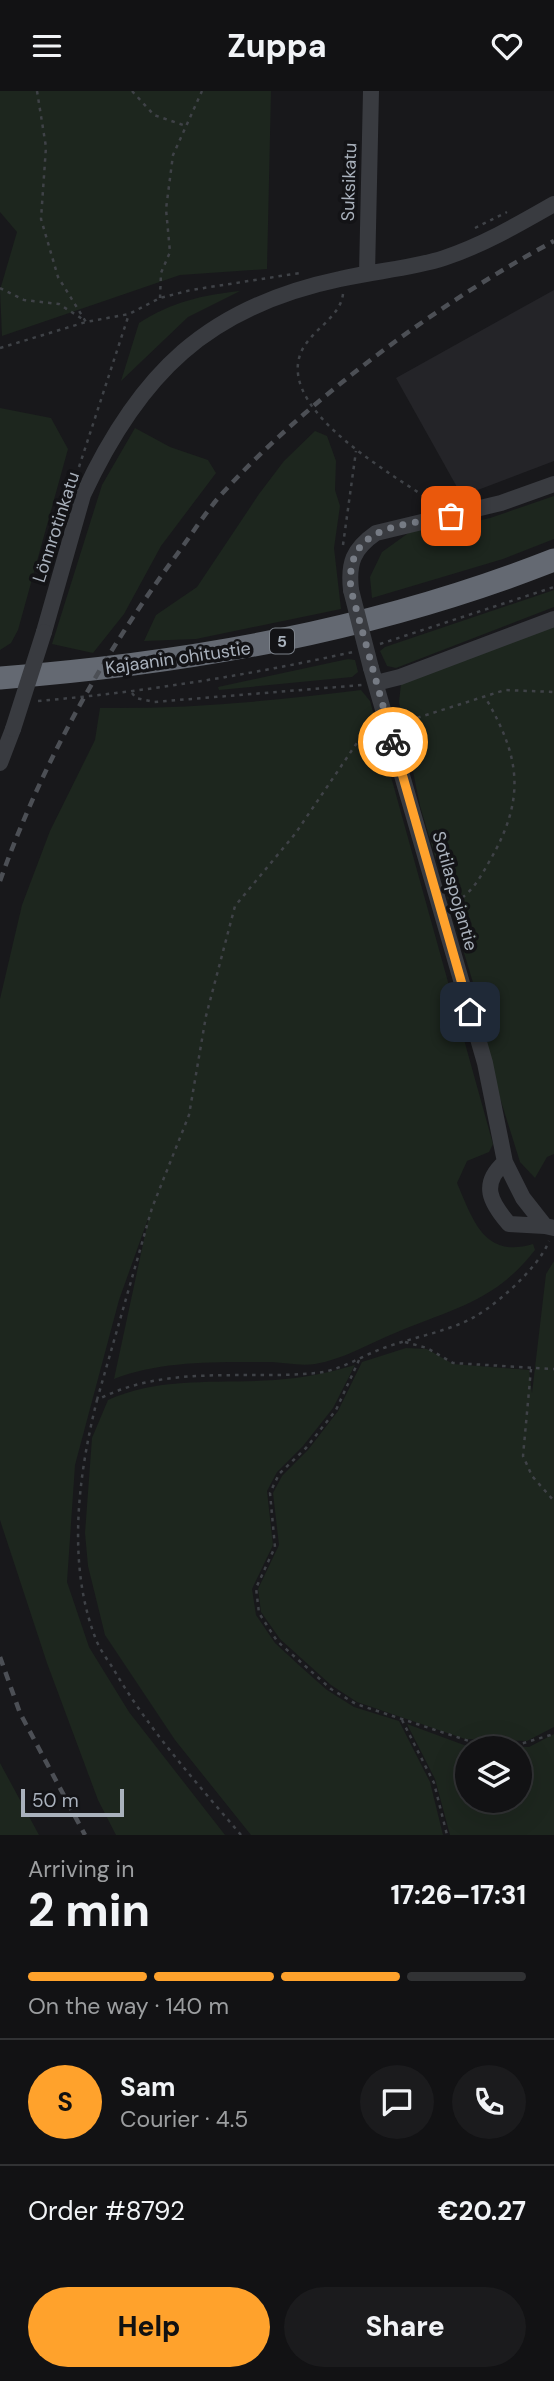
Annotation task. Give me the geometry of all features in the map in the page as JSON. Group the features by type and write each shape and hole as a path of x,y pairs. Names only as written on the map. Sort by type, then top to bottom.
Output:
{"highway":[{"name":"Kajaanin ohitustie","path":"0,678 176,660 278,642 415,608 554,560"}],"street":[{"name":"Suksikatu","path":"367,274 371,91"},
{"name":"Lönnrotinkatu","path":"0,763 44,632 83,495 130,408 174,358 204,332 239,312 302,288 444,258 554,204"},
{"path":"451,516 554,484"},
{"name":"Sotilaspojantie","path":"451,516 385,529 360,544 349,570 351,590 485,1063 505,1162 523,1198 550,1232"},
{"path":"374,675 554,619"},
{"path":"505,1162 493,1173 489,1192 499,1212 509,1224 550,1232"}],"path":[{"path":"37,91 46,147 41,219 58,277 86,322"},
{"path":"132,91 154,115 186,127"},
{"path":"160,298 161,273 170,252 166,209 173,155 202,91"},
{"path":"471,230 513,209"},
{"path":"0,348 86,322 130,314 160,298 191,290 303,272"},
{"path":"0,288 24,300 59,304 86,322"},
{"path":"343,293 342,303 307,342 300,355 299,384 322,417 356,451 451,516"},
{"path":"342,557 356,451"},
{"path":"377,645 554,587"},
{"path":"37,701 132,693 279,669 354,652"},
{"path":"132,693 136,698 154,702 374,675"},
{"path":"241,1835 138,1711 95,1638 79,1566 79,1493 97,1400 152,1208 189,1115 206,1016 234,906 295,834 363,734 505,690 554,692"},
{"path":"440,909 466,897 501,842 514,809 515,769 501,724 485,697"},
{"path":"97,1400 119,1389 156,1378 319,1373 466,1322 529,1274 550,1232"},
{"path":"404,1342 427,1348 453,1363 554,1369"},
{"path":"359,1360 336,1410 306,1448 279,1474 270,1493 275,1547 256,1588 259,1613 277,1641 305,1667 356,1705 472,1742 510,1747 554,1734"},
{"path":"531,1369 523,1457 532,1476 554,1501"},
{"path":"402,1720 434,1783 447,1835"}],"shaded area":[{"path":"0,91 271,91 267,269 180,275 2,336 0,290 17,232 0,212"},
{"path":"554,290 554,461 462,496 396,378"},
{"path":"240,291 188,317 121,381 139,323 188,301"},
{"path":"0,408 51,418 68,449 18,630 11,643 0,650"},
{"path":"135,428 170,447 208,460 216,473 161,546 124,614 93,653 52,644 102,485"},
{"path":"315,431 327,436 336,461 335,490 340,506 334,548 341,609 196,639 144,641 156,615 197,587 259,494 284,461"},
{"path":"554,496 554,539 503,559 372,598 370,577 382,552 414,529 455,526 490,518"},
{"path":"554,590 554,607 396,668 387,666 380,651 385,647"},
{"path":"554,626 554,1154 547,1157 535,1178 520,1162 495,1082 474,986 420,806 399,702 401,684"},
{"path":"348,659 355,660 358,672 352,677 219,690 218,687"},
{"path":"361,690 370,701 493,1144 489,1152 467,1161 457,1183 475,1223 492,1241 503,1246 516,1247 533,1244 535,1250 520,1268 488,1293 336,1359 310,1365 272,1362 192,1363 151,1368 114,1379 149,1216 119,1300 75,1465 67,1582 89,1647 129,1712 225,1835 116,1835 98,1800 47,1663 0,1520 0,999 22,905 50,831 95,740 100,708 230,703"},
{"path":"554,1261 554,1727 532,1738 532,1736 456,1736 357,1702 331,1685 280,1639 261,1612 258,1589 279,1545 273,1493 282,1476 308,1450 338,1411 362,1362 406,1348 427,1349 453,1364 529,1370 532,1393 546,1274"},
{"path":"355,1365 333,1408 303,1446 277,1472 267,1491 273,1545 252,1589 256,1615 275,1643 327,1690 354,1707 399,1721 430,1782 443,1835 251,1835 175,1740 105,1635 88,1566 85,1533 92,1438 108,1400 128,1392 169,1384 296,1378"},
{"path":"407,1724 455,1742 455,1813 532,1813 532,1745 554,1734 554,1835 450,1835 435,1779"},
{"path":"0,1763 39,1835 0,1835"}],"railway":[{"path":"0,881 34,796 74,715 146,598 219,497 292,425 376,356 466,293 554,241"},
{"path":"0,1657 20,1713 85,1835"}],"way so far":[{"path":"393,742 351,590 349,570 352,558 360,544 385,529 451,516"}],"route":[{"path":"393,742 470,1012"}]}
